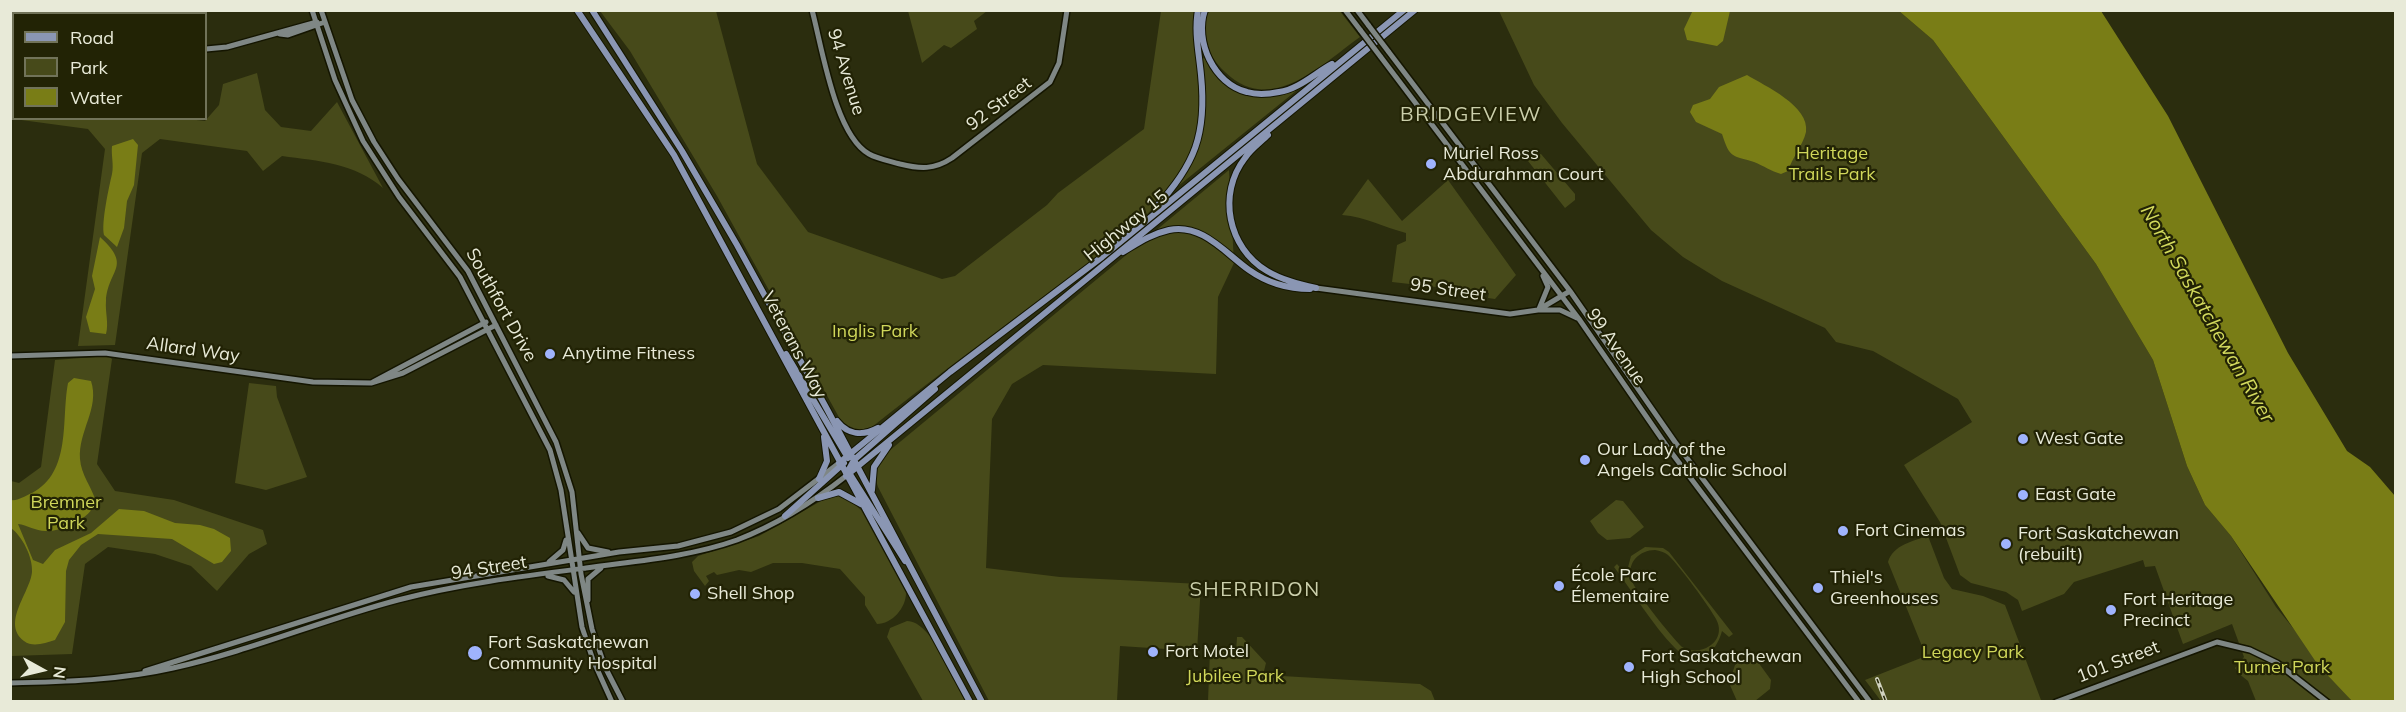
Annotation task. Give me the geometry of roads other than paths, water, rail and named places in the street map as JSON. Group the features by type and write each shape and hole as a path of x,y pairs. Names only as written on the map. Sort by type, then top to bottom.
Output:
{"main road":[{"name":"Southfort Drive","path":"312,10 335,80 363,141 399,197 452,264 550,450 561,490 577,602 588,648 612,702"},
{"name":"Southfort Drive","path":"321,10 352,100 374,142 398,179 468,271 562,455 572,492 580,568 589,617"},
{"name":"Veterans Way","path":"577,10 674,155 970,702"},
{"name":"Veterans Way","path":"592,10 682,151 828,411 852,459 917,575 982,702"},
{"name":"94 Avenue","path":"812,10 837,106 844,124 869,154 919,168"},
{"name":"92 Street","path":"919,168 934,167 947,161 1047,86 1057,69 1067,10"},
{"path":"1132,232 1174,188 1197,149 1203,114 1197,36 1198,10"},
{"path":"1205,10 1201,29 1207,53 1225,80 1247,92 1264,94 1290,89 1346,57"},
{"name":"99 Avenue","path":"1345,10 1579,319 1668,448 1859,702"},
{"name":"99 Avenue","path":"1357,10 1570,291 1675,442 1870,702"},
{"name":"Highway 15","path":"852,459 890,422 950,372 1132,232 1404,10"},
{"name":"Highway 15","path":"852,459 895,437 1415,10"},
{"path":"207,49 227,48 280,34 288,35 325,22"},
{"path":"1311,96 1245,156 1234,179 1229,215 1236,240 1257,264 1286,280 1316,288"},
{"path":"1102,265 1154,235 1171,230 1187,230 1211,240 1250,270 1275,284 1316,288"},
{"path":"1541,269 1548,287 1538,310 1560,310 1579,319"},
{"name":"95 Street","path":"1316,288 1508,314 1538,310 1570,291"},
{"name":"Allard Way","path":"371,383 493,318"},
{"name":"Allard Way","path":"10,356 105,353 313,382 371,383 403,373 496,324"},
{"path":"771,334 776,337 852,459 848,474 909,569 917,575"},
{"path":"785,516 841,465 852,459 926,399 950,372"},
{"path":"828,411 841,426 854,433 867,433 890,422"},
{"path":"819,479 827,461 822,430"},
{"path":"872,493 874,467 895,437"},
{"name":"94 Street","path":"128,675 387,592 454,578 547,563 678,546 731,532 779,509 841,465"},
{"name":"94 Street","path":"10,684 128,675 173,668 222,656 399,600 580,568 694,552 738,540 818,498 848,474"},
{"path":"818,498 838,492 855,500 864,508"},
{"path":"547,563 556,558 565,546 566,520"},
{"path":"576,530 588,548 619,552"},
{"path":"606,565 595,570 588,579 589,617 601,657 622,702"},
{"path":"537,575 564,580 571,587 577,602"},
{"name":"101 Street","path":"2056,702 2207,644 2225,643 2250,650 2277,663 2327,702"}],"water":[{"path":"1693,10 1730,11 1723,41 1717,46 1687,40 1684,29"},
{"name":"North Saskatchewan River","path":"1899,11 2101,11 2168,116 2288,353 2347,451 2370,467 2395,496 2395,701 2352,701 2318,665 2231,536 2205,505 2187,466 2153,360 2096,264 1933,40"},
{"path":"1747,75 1794,105 1805,123 1806,132 1802,142 1788,171 1781,174 1733,155 1727,148 1722,134 1696,122 1690,112 1693,105 1710,99 1719,87"},
{"path":"133,139 138,145 134,185 127,201 124,228 117,247 104,235 103,229 113,171 112,146"},
{"path":"100,237 110,247 117,262 106,301 106,334 90,332 86,317 95,289 92,276"},
{"path":"74,378 91,381 93,391 91,410 80,449 80,459 82,470 96,502 88,514 67,527 42,531 18,524 33,560 43,564 55,550 91,533 119,509 144,511 175,523 200,525 214,529 230,538 231,551 222,562 214,564 172,539 98,534 81,545 69,560 66,571 65,622 55,640 31,644 24,641 15,626 16,617 30,580 32,566 26,547 11,528 11,500 32,493 45,484 54,472 62,444 68,383"}],"railway":[{"path":"1877,679 1886,702"}],"place":[{"name":"Muriel Ross Abdurahman Court","path":"1431,164"},
{"name":"Anytime Fitness","path":"550,354"},
{"name":"West Gate","path":"2023,439"},
{"name":"Our Lady of the Angels Catholic School","path":"1585,460"},
{"name":"East Gate","path":"2023,495"},
{"name":"Fort Cinemas","path":"1843,531"},
{"name":"Fort Saskatchewan (rebuilt)","path":"2006,544"},
{"name":"École Parc Élementaire","path":"1559,586"},
{"name":"Thiel's Greenhouses","path":"1818,588"},
{"name":"Shell Shop","path":"695,594"},
{"name":"Fort Heritage Precinct","path":"2111,610"},
{"name":"Fort Motel","path":"1153,652"},
{"name":"Fort Saskatchewan Community Hospital","path":"475,653"},
{"name":"Fort Saskatchewan High School","path":"1629,667"}],"district":[{"name":"BRIDGEVIEW","path":"1471,115"},
{"name":"SHERRIDON","path":"1255,590"}],"park label":[{"name":"Heritage Trails Park","path":"1832,164"},
{"name":"Inglis Park","path":"875,332"},
{"name":"Bremner Park","path":"66,513"},
{"name":"Legacy Park","path":"1973,653"},
{"name":"Turner Park","path":"2282,668"},
{"name":"Jubilee Park","path":"1235,677"}]}
